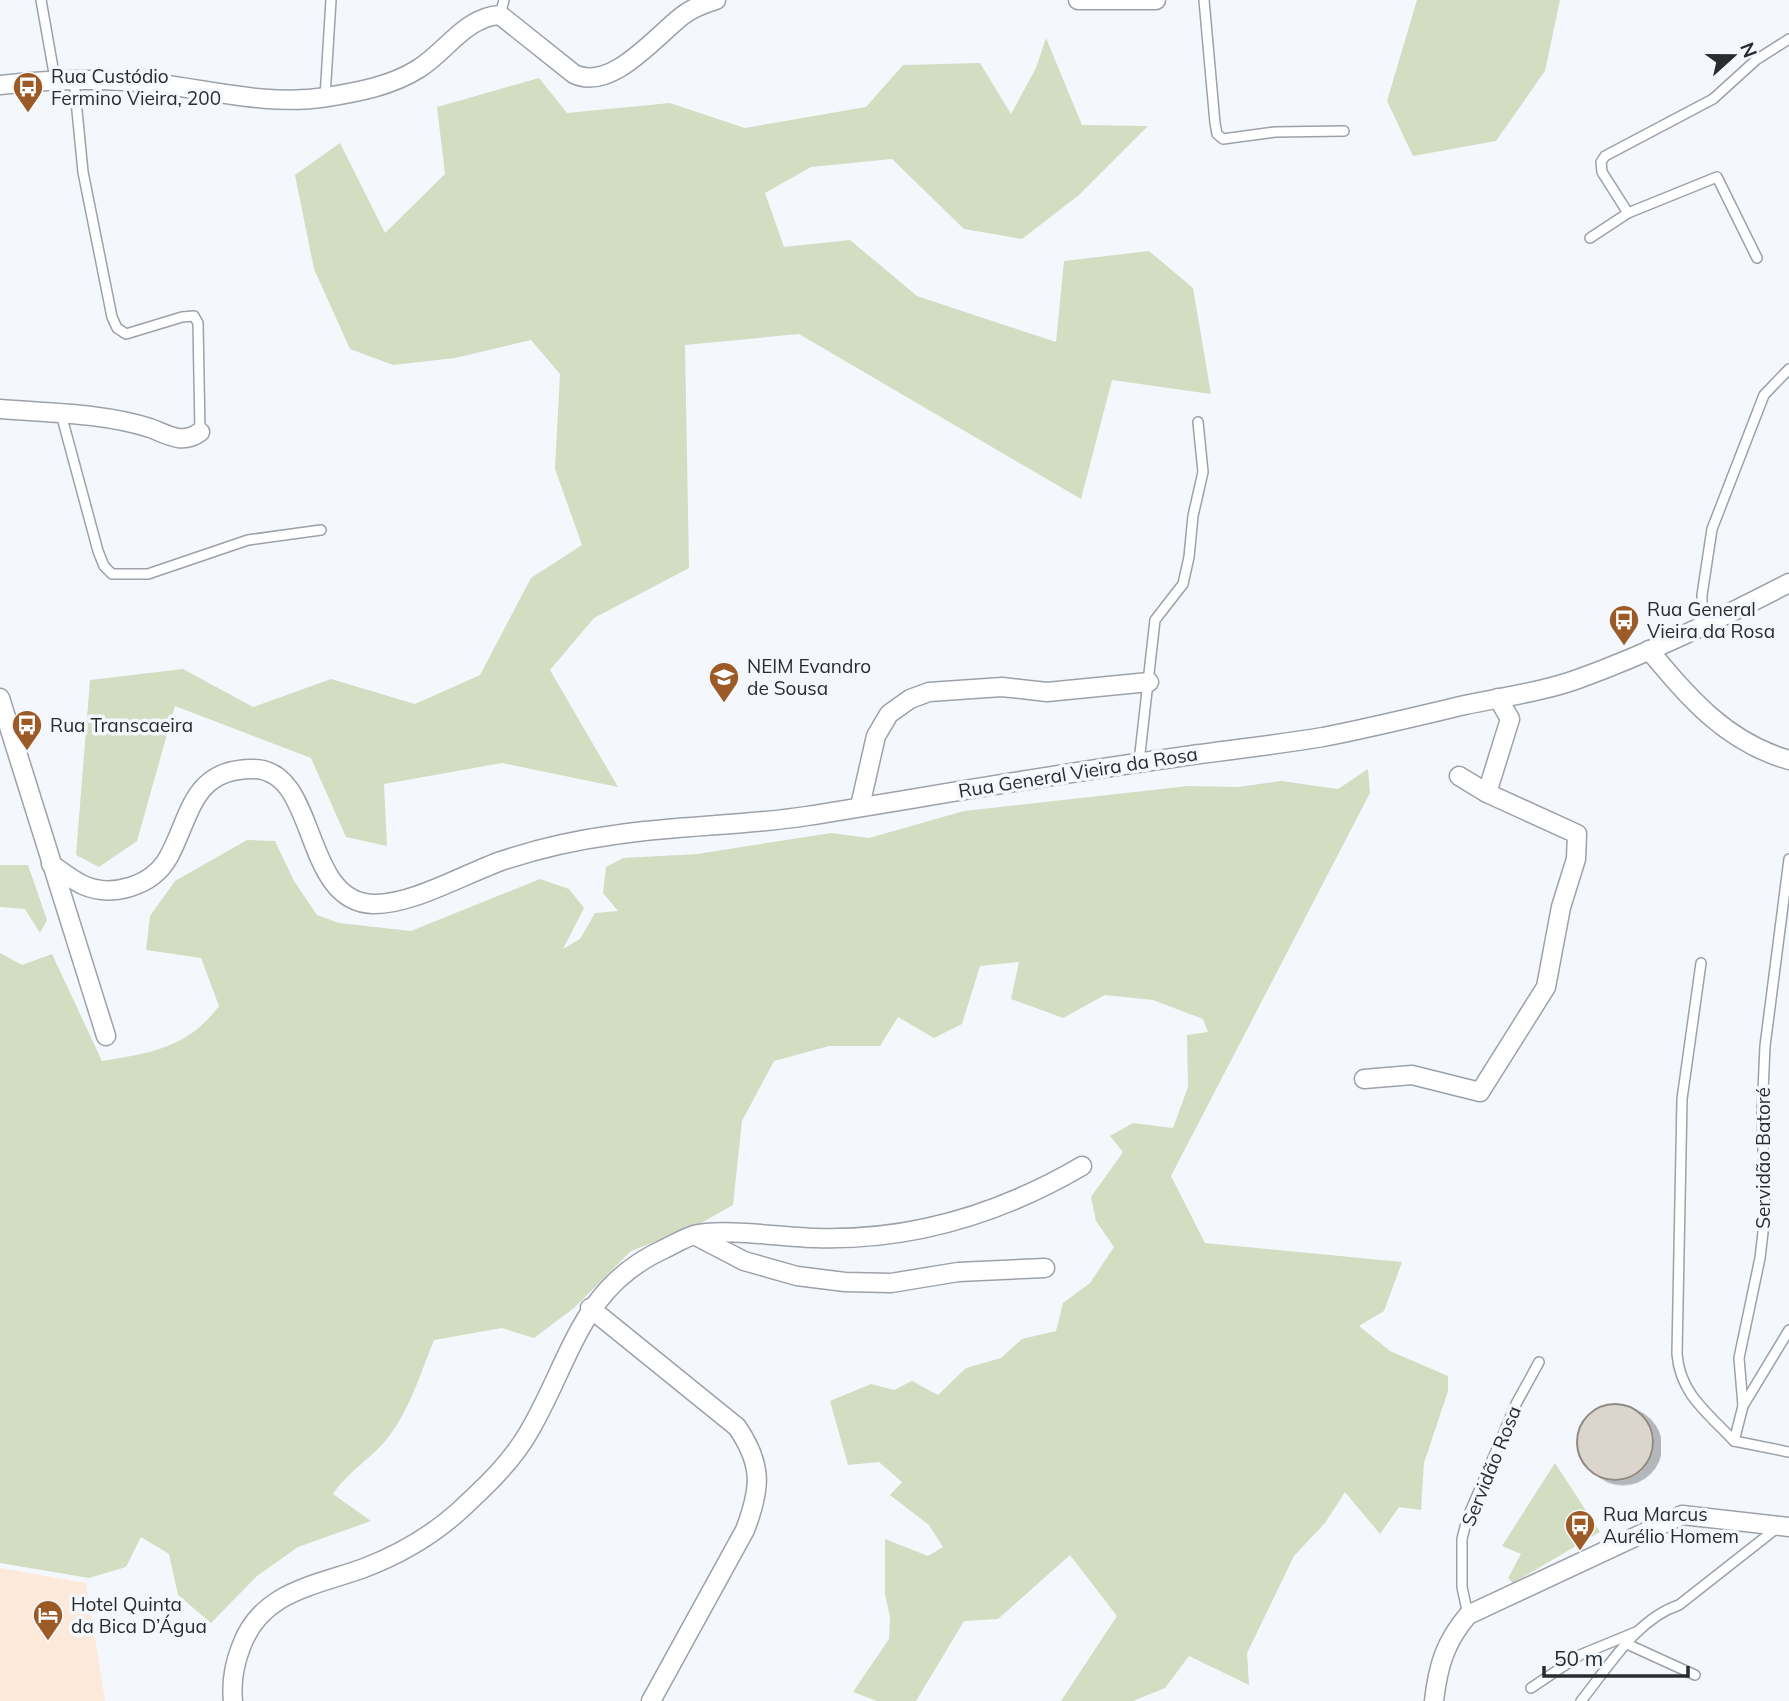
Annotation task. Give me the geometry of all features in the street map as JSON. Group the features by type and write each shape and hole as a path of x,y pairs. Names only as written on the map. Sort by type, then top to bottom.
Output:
{"street":[{"path":"0,85 74,78 162,84 260,100 325,97 398,80 420,68 474,22 502,8 574,74 584,79 598,78 635,56 688,12 716,0"},
{"path":"1078,0 1156,0"},
{"path":"0,410 61,414 142,426 175,439 191,438 200,432"},
{"name":"Rua General Vieira da Rosa","path":"51,864 83,885 108,891 132,887 153,877 167,859 187,808 202,790 220,776 260,769 279,777 290,790 325,868 338,889 352,901 376,905 402,899 505,860 615,835 803,817 1139,762 1324,737 1573,681 1649,650 1789,583"},
{"path":"1649,650 1695,705 1726,732 1769,754 1789,760"},
{"path":"860,806 876,736 889,714 911,699 929,692 1002,687 1047,692 1149,682"},
{"path":"0,698 106,1037"},
{"path":"1488,793 1510,719 1497,698"},
{"path":"1364,1079 1412,1075 1480,1091 1546,987 1561,907 1576,859 1577,834 1488,793 1459,776"},
{"path":"233,1701 234,1666 248,1626 278,1600 320,1581 363,1568 407,1549 453,1516 493,1480 529,1432 590,1308 611,1282 640,1260 695,1235 816,1238 898,1234 994,1210 1041,1190 1082,1166"},
{"path":"695,1235 744,1261 797,1276 845,1282 891,1283 958,1272 1045,1268"},
{"path":"590,1308 737,1427 752,1449 759,1476 755,1506 745,1530 650,1701"},
{"path":"1434,1701 1442,1653 1452,1634 1468,1615 1682,1515 1785,1526"}],"lane":[{"path":"41,0 55,79"},
{"path":"325,97 331,0"},
{"path":"1204,0 1217,134 1223,139 1275,132 1344,131"},
{"path":"1628,213 1602,172 1601,162 1605,156 1713,99 1756,61 1789,39"},
{"path":"74,78 83,172 112,317 117,328 126,334 182,317 194,316 198,323 200,432"},
{"path":"1590,238 1628,213 1717,177 1757,258"},
{"path":"1702,625 1706,554 1712,529 1764,395 1789,369"},
{"path":"61,414 98,551 104,566 112,574 148,574 248,540 321,530"},
{"path":"1139,762 1155,620 1183,584 1189,556 1192,516 1203,472 1198,422"},
{"name":"Servidão Batoré","path":"1734,1441 1743,1406 1739,1358 1760,1258 1765,1215 1762,1113 1765,1046 1789,859"},
{"path":"1701,963 1682,1099 1677,1354 1679,1375 1687,1392 1734,1441 1789,1452"},
{"path":"1743,1406 1789,1330"},
{"name":"Servidão Rosa","path":"1468,1615 1462,1575 1462,1539 1467,1519 1516,1404 1539,1362"},
{"path":"1581,1701 1638,1631 1667,1609 1679,1605 1785,1526"},
{"path":"1531,1688 1580,1655 1638,1631"},
{"path":"1627,1644 1695,1675"}],"shaded area":[{"name":"Hotel Quinta da Bica D’Água","path":"0,1568 86,1583 105,1701 0,1701"}],"green space":[{"path":"1417,0 1560,0 1545,71 1496,141 1413,156 1387,101"},
{"path":"1046,38 1082,125 1148,126 1079,195 1022,239 964,229 892,159 811,167 765,193 784,247 850,240 917,296 1056,342 1064,261 1149,251 1193,288 1211,394 1112,380 1081,499 799,334 685,345 689,568 594,618 550,670 618,787 502,763 384,784 387,846 346,837 311,758 175,706 137,841 99,867 76,855 90,680 183,669 253,707 331,679 415,704 480,675 531,578 582,545 555,469 560,374 531,340 455,358 393,365 350,349 314,269 295,175 340,143 385,233 445,174 437,107 539,78 567,113 670,103 745,128 866,107 903,65 980,63 1011,114 1036,68"},
{"path":"1368,769 1370,793 1171,1176 1205,1243 1402,1262 1384,1311 1359,1326 1390,1351 1448,1376 1448,1391 1424,1463 1421,1510 1399,1507 1380,1534 1345,1492 1325,1523 1294,1556 1247,1653 1249,1685 1189,1656 1165,1688 1133,1701 1061,1701 1117,1616 1070,1555 998,1619 964,1621 916,1701 877,1701 853,1692 889,1639 890,1617 885,1594 885,1539 928,1556 943,1547 929,1525 890,1495 902,1482 879,1462 848,1465 830,1401 871,1384 894,1390 912,1381 938,1395 966,1368 1001,1358 1022,1339 1056,1331 1063,1303 1090,1283 1114,1247 1096,1221 1091,1197 1123,1152 1110,1136 1133,1123 1173,1128 1188,1087 1187,1035 1208,1032 1203,1019 1153,1000 1105,995 1063,1018 1011,999 1019,962 980,966 962,1024 934,1038 898,1017 880,1046 829,1046 774,1061 742,1121 733,1205 694,1227 631,1251 574,1308 534,1338 502,1328 434,1340 415,1389 390,1435 333,1494 371,1521 298,1547 257,1576 211,1623 178,1595 169,1554 141,1537 126,1567 89,1578 0,1563 0,953 22,965 52,954 102,1061 137,1055 181,1040 195,1031 219,1006 201,958 146,950 150,916 175,881 247,840 275,841 294,881 317,915 339,923 411,931 540,879 569,889 584,908 563,949 580,939 595,913 618,911 603,893 606,867 623,858 697,854 831,833 869,838 964,811 1188,786 1238,787 1281,781 1338,789"},
{"path":"0,865 28,865 47,920 40,933 25,909 0,907"},
{"path":"1555,1463 1600,1532 1513,1583 1508,1578 1521,1554 1502,1546"}],"building":[{"path":"1615,1404 1630,1407 1642,1415 1650,1427 1653,1442 1650,1457 1642,1469 1630,1477 1615,1480 1600,1477 1588,1469 1580,1457 1577,1442 1580,1427 1588,1415 1600,1407"}],"place":[{"name":"Rua Custódio Fermino Vieira, 200","path":"28,114"},
{"name":"Rua General Vieira da Rosa","path":"1624,647"},
{"name":"NEIM Evandro de Sousa","path":"724,704"},
{"name":"Rua Transcaeira","path":"27,752"},
{"name":"Rua Marcus Aurélio Homem","path":"1580,1552"},
{"name":"Hotel Quinta da Bica D’Água","path":"48,1642"}]}
